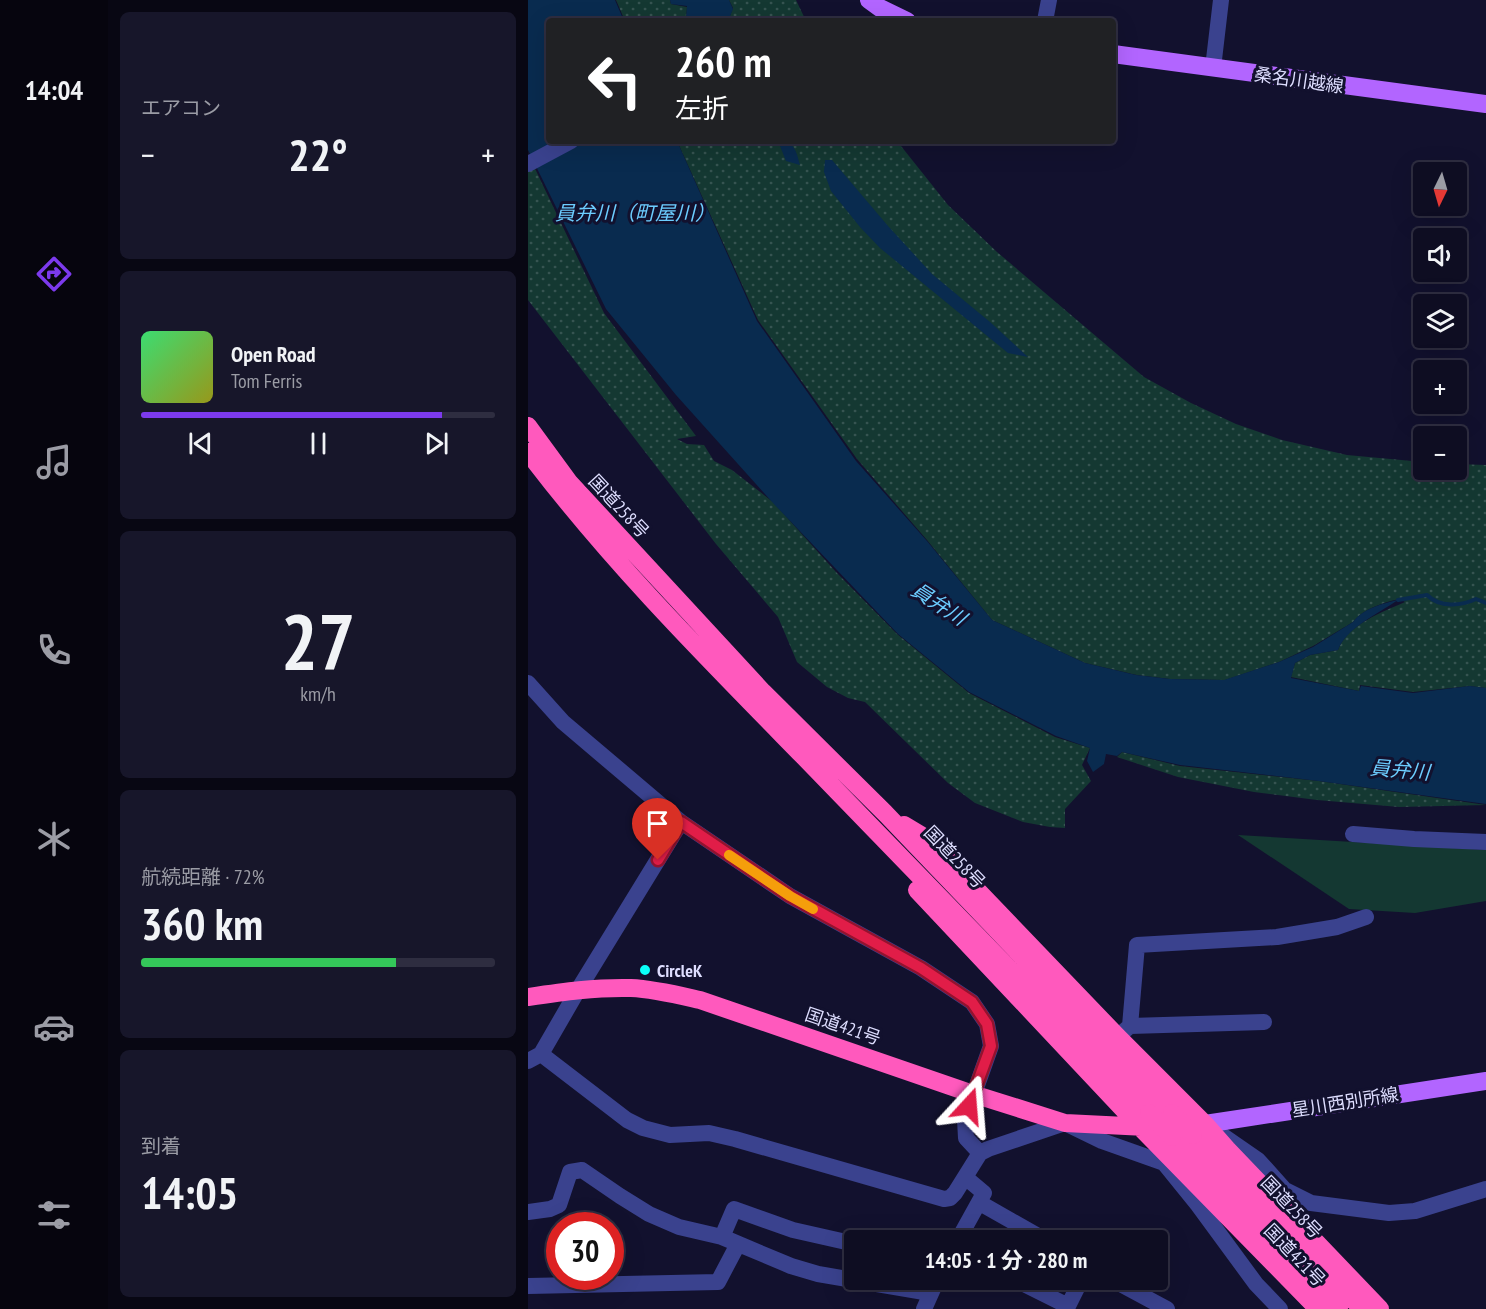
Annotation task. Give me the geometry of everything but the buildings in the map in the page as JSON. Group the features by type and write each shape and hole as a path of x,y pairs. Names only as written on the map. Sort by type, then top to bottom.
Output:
{"highway":[{"name":"国道258号","path":"528,426 576,491 764,692 885,813 1172,1113 1199,1129 1362,1309"},
{"name":"国道258号","path":"528,452 558,492 652,598 822,775 1145,1120 1172,1137 1340,1309"},
{"path":"885,813 929,840 1124,1031 1199,1129"},
{"name":"国道421号","path":"528,998 578,990 631,988 666,992 700,1000 973,1094 1065,1123 1145,1120 1199,1129 1380,1309"},
{"name":"国道421号","path":"1145,1120 1318,1309"}],"main road":[{"path":"869,0 901,18"},
{"name":"桑名川越線","path":"1116,54 1486,104"},
{"name":"星川西別所線","path":"1199,1129 1486,1081"}],"street":[{"path":"1046,18 1049,0"},
{"path":"1213,68 1221,0"},
{"path":"528,164 565,144"},
{"path":"528,683 563,722 681,822 790,896 921,968 972,1002 987,1024 991,1046 965,1119 966,1138 980,1154"},
{"path":"681,822 535,1057 627,1120 655,1131 670,1135 709,1133 735,1138 944,1199 950,1198 955,1193 980,1154 988,1149 1065,1123 1102,1141 1164,1163 1249,1275 1280,1309"},
{"path":"1353,834 1486,842"},
{"path":"1264,1022 1124,1031 1137,945 1276,937 1337,927 1366,917"},
{"path":"1199,1129 1258,1161 1285,1190 1311,1203 1389,1213 1415,1211 1486,1189"},
{"path":"528,1212 550,1209 559,1205 570,1172 582,1170 649,1214 679,1227 722,1237 791,1266 818,1274 929,1297"},
{"path":"964,1230 984,1192 965,1177"},
{"path":"980,1203 1026,1230"},
{"path":"722,1237 734,1209 793,1230 844,1242"},
{"path":"528,1286 718,1282 738,1244"},
{"path":"1036,1290 1068,1306 1076,1290"},
{"path":"1132,1290 1167,1309"}],"green space":[{"path":"616,0 670,0 671,4 687,7 686,18 624,18"},
{"path":"729,0 796,0 805,18 729,18 733,8"},
{"path":"678,144 899,144 948,205 997,252 1144,377 1191,403 1236,424 1282,440 1347,455 1413,461 1413,480 1467,480 1467,464 1486,465 1486,688 1470,686 1413,692 1360,685 1359,691 1291,677 1295,663 1310,655 1338,650 1349,633 1357,626 1405,602 1400,599 1368,610 1353,622 1313,646 1279,662 1225,680 1170,679 1137,675 1085,663 992,620 857,459 758,320"},
{"path":"528,154 604,313 696,436 677,439 687,444 704,445 714,461 732,470 773,502 836,572 897,634 969,693 1055,737 1090,748 1082,765 1091,781 1065,809 1065,828 1023,822 975,803 948,783 865,702 848,698 827,687 797,662 778,617 716,544 528,300"},
{"path":"1122,752 1180,766 1319,781 1486,805 1399,807 1254,792 1178,777 1117,757"},
{"path":"1238,835 1486,850 1486,901 1415,913 1349,909"}],"water":[{"name":"員弁川（町屋川）","path":"528,0 615,0 623,18 546,18 546,144 678,144 757,321 856,461 927,541 992,620 1085,663 1136,675 1170,679 1224,680 1279,662 1313,647 1368,610 1398,600 1348,634 1338,650 1310,655 1295,663 1291,678 1359,691 1361,686 1413,693 1470,686 1486,688 1486,804 1180,765 1122,752 1117,756 1106,754 1104,764 1093,772 1087,761 1090,748 1056,736 969,692 898,634 773,503 676,395 606,309 528,150"},
{"path":"670,0 729,0 733,9 729,18 686,18 687,6 671,4"},
{"path":"779,144 791,145 796,151 800,165 786,161"},
{"path":"825,160 832,160 932,274 1028,357 1008,353 880,248 831,191 824,172"}],"waterway":[{"path":"1398,600 1427,595 1438,602 1451,605 1476,599 1486,603"}],"slow traffic":[{"path":"729,855 813,909"}],"place":[{"name":"CircleK","path":"645,970"}],"route":[{"path":"658,860 681,822 790,896 921,968 972,1002 987,1024 991,1046 969,1106"}],"water label":[{"name":"員弁川","path":"939,604"},
{"name":"員弁川","path":"1400,770"}]}
